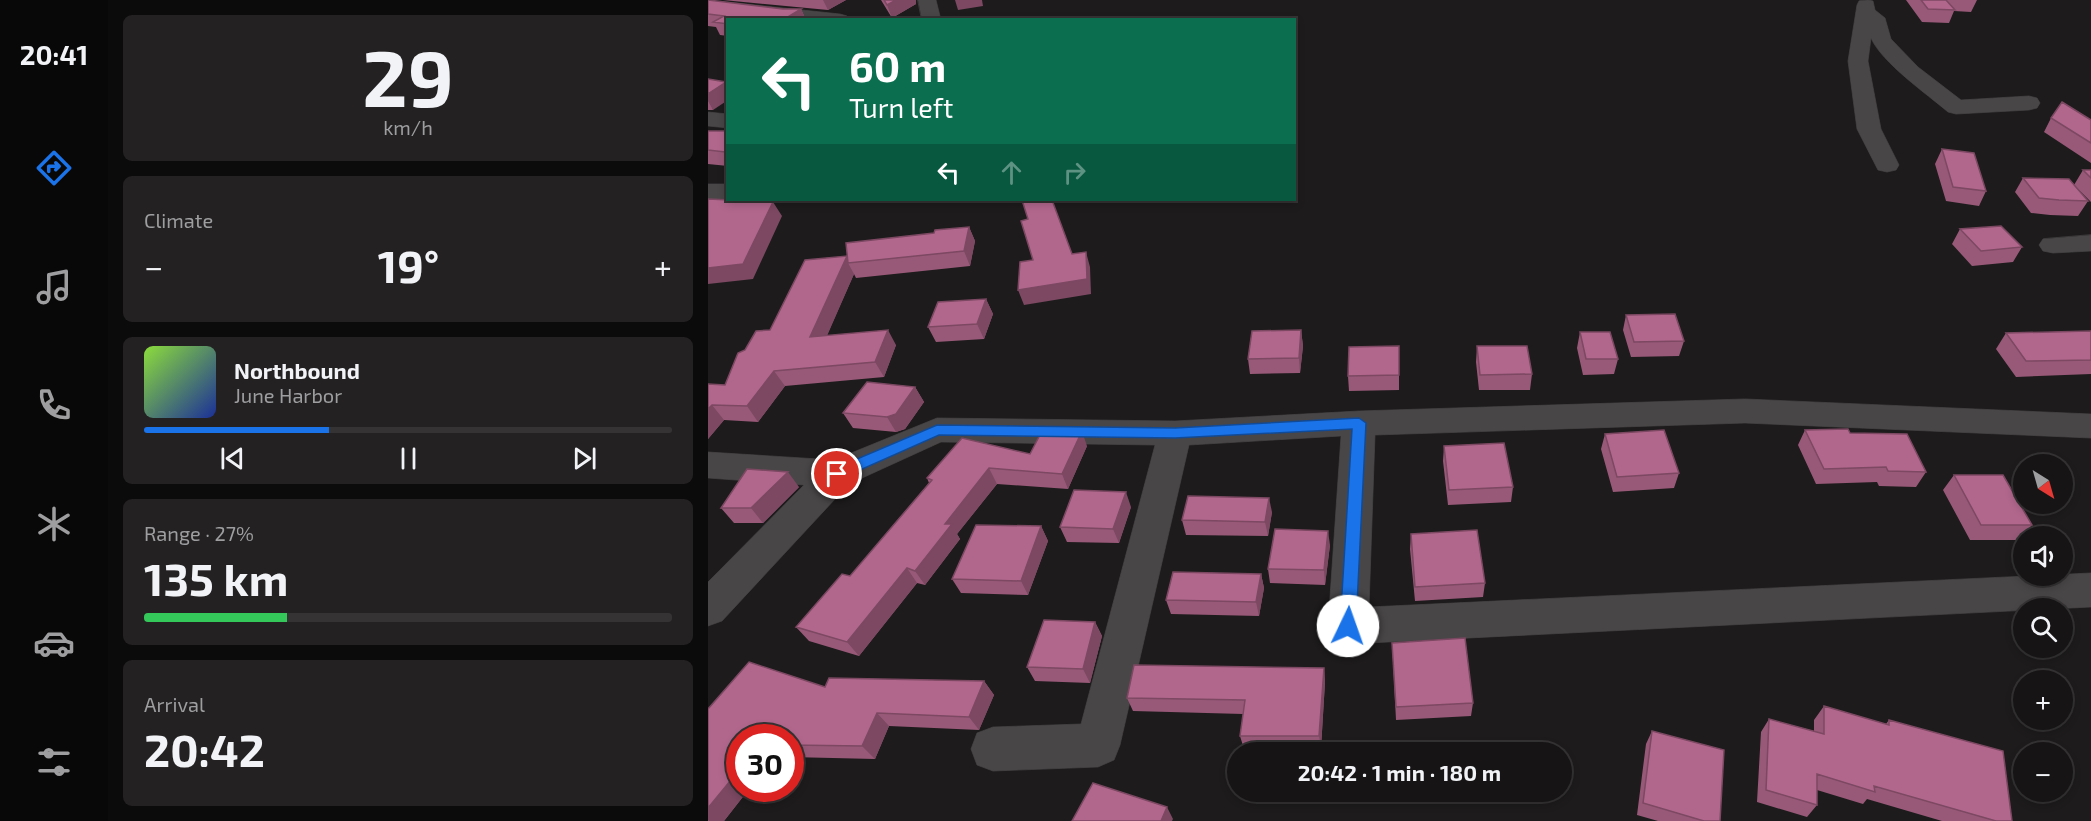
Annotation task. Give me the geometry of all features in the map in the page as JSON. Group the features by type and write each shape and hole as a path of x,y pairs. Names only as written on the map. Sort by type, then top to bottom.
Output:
{"street":[{"path":"927,0 932,18"},
{"path":"708,4 824,18"},
{"path":"1866,6 1875,18 1882,41 1911,71 1956,107 2029,103"},
{"path":"1866,6 1858,62 1869,129 1887,165"},
{"path":"708,119 726,121"},
{"path":"708,192 726,192"},
{"path":"2053,244 2091,243"},
{"path":"708,609 837,474 937,430 1175,433 1359,423 1745,411 2091,426"},
{"path":"1359,423 1348,626 2091,590"},
{"path":"993,749 1098,745 1175,433"},
{"path":"708,465 837,474"}],"building":[{"path":"708,0 801,9 786,18 726,18 726,24 713,22 724,16 708,14"},
{"path":"884,0 896,0 887,5"},
{"path":"1921,0 1946,0 1955,10 1928,9"},
{"path":"708,79 726,82 708,94"},
{"path":"2062,102 2091,120 2091,143 2051,118"},
{"path":"708,131 726,131 726,151 708,150"},
{"path":"1942,149 1974,153 1986,191 1953,187"},
{"path":"2083,170 2091,170 2091,178"},
{"path":"2023,178 2069,179 2088,201 2039,198"},
{"path":"708,199 773,202 743,264 708,268"},
{"path":"1022,201 1052,201 1072,254 1086,252 1087,279 1018,290 1020,262 1033,260 1021,221 1028,219"},
{"path":"2001,226 2022,247 1981,251 1960,229"},
{"path":"969,227 964,251 848,263 846,243"},
{"path":"847,256 810,337 888,330 875,362 774,371 747,406 712,405 708,409 708,384 725,385 738,353 745,350 756,331 770,330 805,260"},
{"path":"986,299 977,324 928,327 938,302"},
{"path":"1675,314 1684,341 1634,342 1626,315"},
{"path":"1301,330 1299,358 1248,359 1252,331"},
{"path":"2091,331 2091,360 2026,361 2006,333"},
{"path":"1580,332 1610,332 1618,359 1586,359"},
{"path":"1399,346 1399,375 1348,376 1349,347"},
{"path":"1477,346 1527,346 1532,374 1480,375"},
{"path":"867,382 915,387 896,414 887,417 843,413"},
{"path":"1848,429 1850,433 1907,434 1926,472 1888,471 1886,467 1824,469 1805,430"},
{"path":"1664,430 1679,473 1617,477 1605,434"},
{"path":"1042,431 1082,431 1062,474 989,468 945,524 952,524 915,571 907,568 847,642 796,627 842,574 850,576 932,480 927,478 962,438 1030,454"},
{"path":"1504,443 1513,487 1449,490 1444,446"},
{"path":"747,469 788,472 751,508 721,508"},
{"path":"1954,475 2003,475 2013,492 2013,514 2026,514 2032,525 1981,525"},
{"path":"1074,490 1126,492 1113,529 1060,527"},
{"path":"1188,496 1269,498 1265,522 1182,520"},
{"path":"976,525 1041,526 1021,581 952,579"},
{"path":"1275,529 1328,531 1324,570 1268,569"},
{"path":"1477,530 1485,583 1415,587 1411,534"},
{"path":"1173,572 1261,574 1256,602 1166,600"},
{"path":"1044,620 1095,622 1083,669 1027,667"},
{"path":"1465,638 1473,703 1396,707 1392,643"},
{"path":"749,662 825,687 829,678 984,681 969,717 877,713 862,746 804,745 804,724 726,724 726,786 708,808 708,709"},
{"path":"1134,665 1324,668 1319,736 1240,736 1245,700 1127,698"},
{"path":"1824,706 1889,725 1889,720 2003,751 2012,821 1996,821 1874,786 1875,792 1817,774 1817,805 1766,790 1769,719 1824,734"},
{"path":"1652,731 1724,750 1720,821 1704,821 1643,803"},
{"path":"1093,783 1167,807 1161,821 1072,821"}],"route":[{"path":"837,474 937,430 1175,433 1359,423 1348,626"}]}
